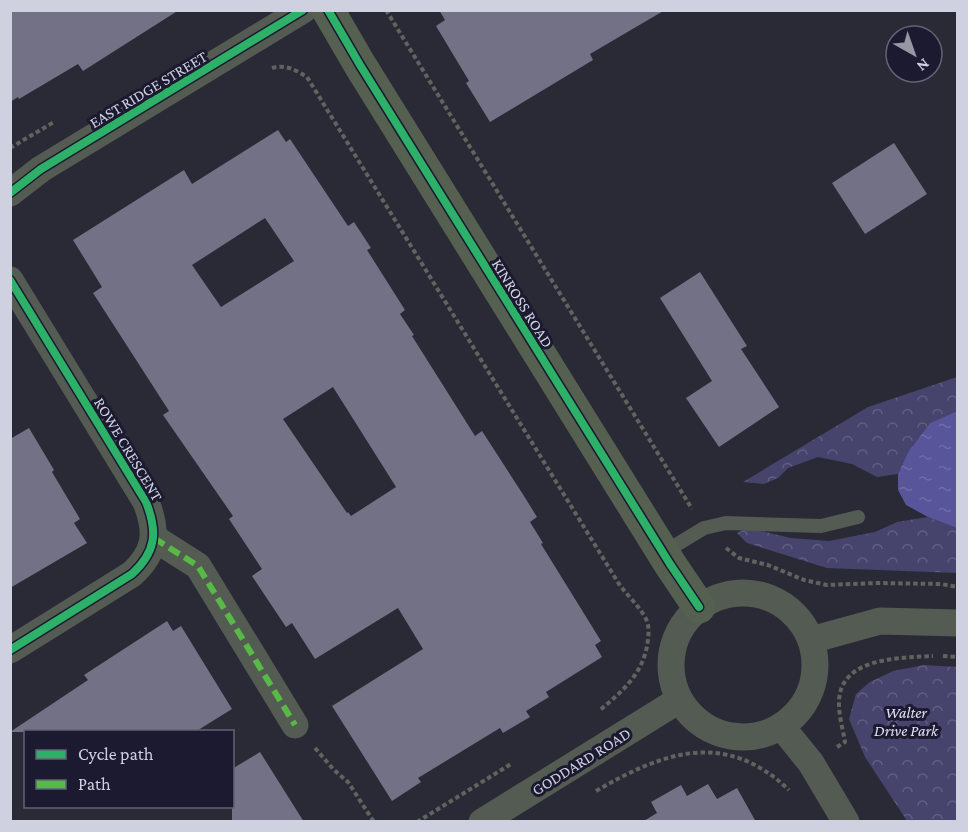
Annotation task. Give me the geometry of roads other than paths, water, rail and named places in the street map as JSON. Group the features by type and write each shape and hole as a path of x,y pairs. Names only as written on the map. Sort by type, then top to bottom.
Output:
{"street":[{"name":"EAST RIDGE STREET","path":"10,193 41,169 303,10"},
{"name":"KINROSS ROAD","path":"328,10 360,66 663,553 699,607"},
{"name":"ROWE CRESCENT","path":"10,280 146,502 153,519 154,538"},
{"path":"10,650 132,574 142,565 154,538 198,566 295,725"},
{"path":"741,592 764,595 784,605 801,620 811,640 815,664 811,688 799,710 781,726 759,736 736,737 724,734 713,731 694,718 679,700 672,681 670,660 675,640 684,622 699,607 719,596 741,592"},
{"path":"811,640 880,621 957,623"},
{"name":"GODDARD ROAD","path":"482,822 679,700"},
{"path":"781,726 811,763 846,822"}],"lane":[{"path":"663,553 704,528 726,523 821,526 858,517"}],"water":[{"path":"957,411 957,528 928,517 906,505 898,490 898,474 908,452 930,423"}],"park label":[{"name":"Walter Drive Park","path":"906,721"}]}
